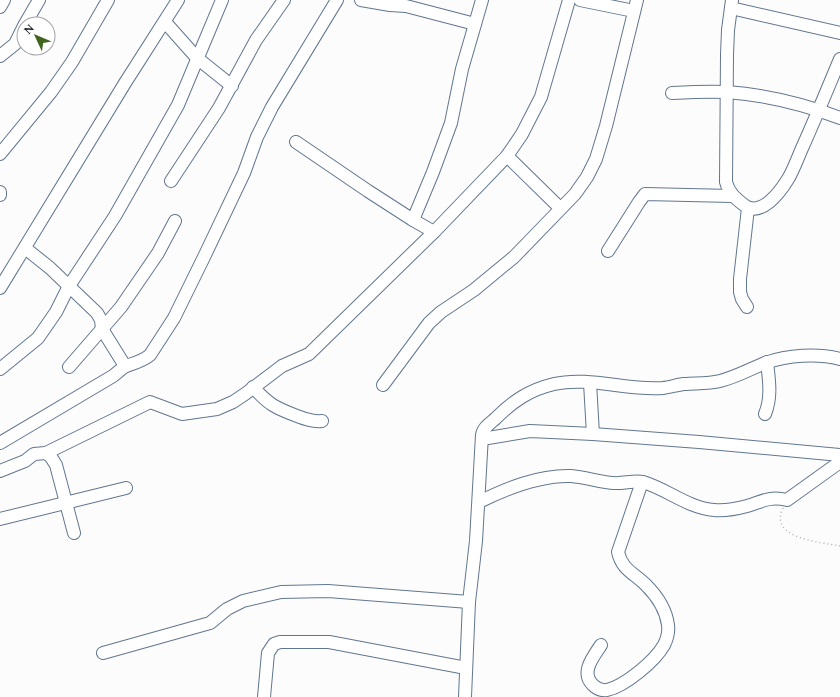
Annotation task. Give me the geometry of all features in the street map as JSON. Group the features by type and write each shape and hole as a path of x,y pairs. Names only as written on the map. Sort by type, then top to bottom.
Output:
{"street":[{"path":"0,7 4,0"},
{"path":"30,16 39,0"},
{"path":"0,154 55,86 72,62 108,0"},
{"path":"0,288 125,83 178,0"},
{"path":"0,369 38,338 56,312 69,286 115,216 184,91 222,0"},
{"path":"171,181 219,108 256,40 284,0"},
{"path":"0,443 113,376 125,366 131,366 144,360 150,355 174,318 244,173 257,137 272,107 337,0"},
{"path":"361,0 406,6 475,24"},
{"path":"413,220 434,172 451,123 462,69 482,0"},
{"path":"0,472 25,461 34,454 46,453 150,402 182,414 217,409 233,402 282,366 309,354 434,232 507,156 522,134 541,97 569,0"},
{"path":"383,385 429,323 441,312 474,290 514,257 575,194 587,177 596,159 606,126 636,5 580,0"},
{"path":"840,33 730,2 728,30 726,182 728,190 732,196 748,208 757,209 768,203 788,179 840,59"},
{"path":"165,22 197,58 232,86"},
{"path":"0,56 16,42"},
{"path":"672,93 727,92 787,101 819,110 840,118"},
{"path":"296,142 413,220 434,232"},
{"path":"507,156 560,208"},
{"path":"608,251 645,194 732,196"},
{"path":"747,307 740,292 740,279 748,208"},
{"path":"69,368 121,307 158,253 175,222"},
{"path":"25,248 50,268 100,316 102,329 125,366"},
{"path":"465,697 468,602 476,541 483,431 516,400 533,390 570,382 663,388 684,384 719,381 767,362 802,356 816,355 840,359"},
{"path":"765,414 770,389 767,362"},
{"path":"590,383 593,434"},
{"path":"253,388 268,403 282,411 310,420 322,421"},
{"path":"482,439 530,431 699,442 840,455"},
{"path":"46,453 51,457 56,465 74,533"},
{"path":"479,502 507,489 546,478 572,476 615,483 642,482 689,503 713,510 734,509 774,497 787,500 840,462"},
{"path":"601,645 591,659 587,669 587,677 598,689 606,690 629,679 653,659 663,646 668,635 668,624 659,600 646,584 626,569 620,560 618,552 642,482"},
{"path":"0,519 90,496 111,493 126,488"},
{"path":"104,653 210,623 227,609 243,601 281,592 328,591 468,602"},
{"path":"264,697 268,653 274,644 280,642 329,642 466,668"}],"path":[{"path":"787,500 780,514 779,521 782,527 792,535 840,546"}]}
